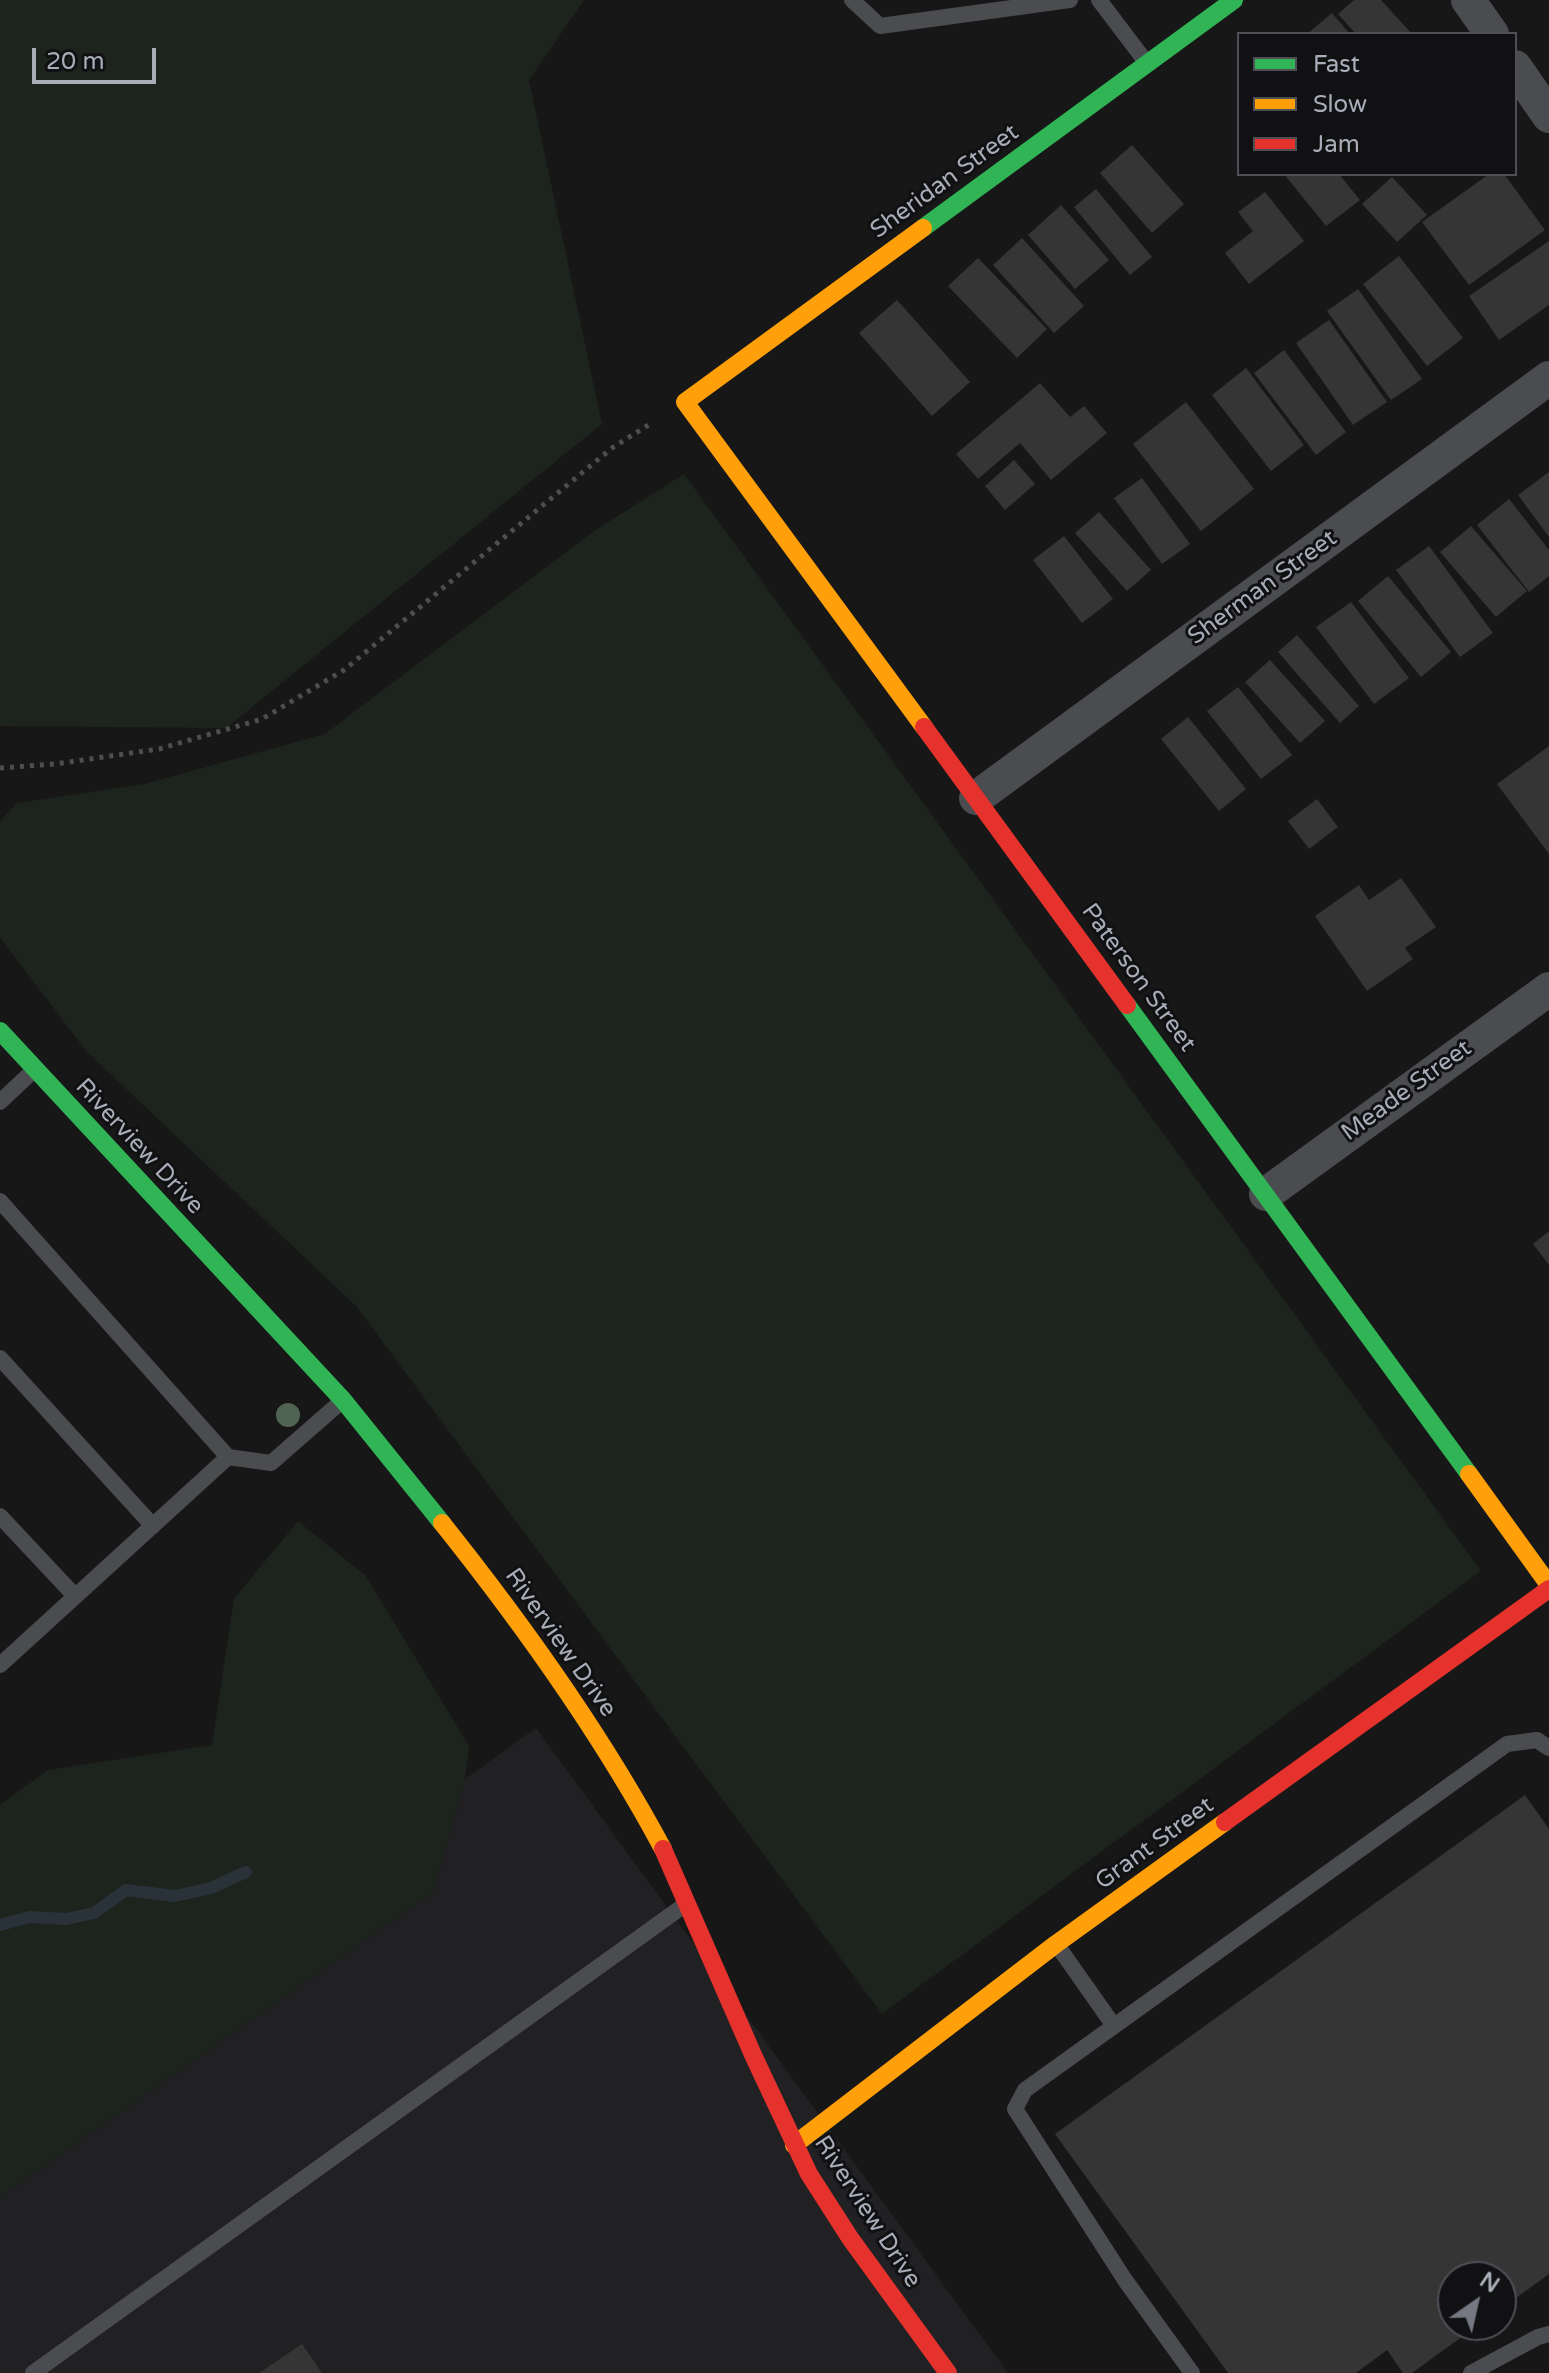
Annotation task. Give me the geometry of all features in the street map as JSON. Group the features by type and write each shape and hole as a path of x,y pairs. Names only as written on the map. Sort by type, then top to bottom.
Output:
{"street":[{"name":"Sheridan Street","path":"685,402 1234,0"},
{"path":"1468,0 1491,32"},
{"path":"1517,70 1549,116"},
{"name":"Sherman Street","path":"976,798 1549,378"},
{"name":"Paterson Street","path":"685,402 1266,1194 1549,1587"},
{"name":"Meade Street","path":"1266,1194 1549,989"},
{"name":"Riverview Drive","path":"0,1031 343,1400 463,1549 572,1700 641,1808 688,1903 794,2145 843,2229 948,2373"},
{"name":"Grant Street","path":"794,2145 1056,1944 1549,1587"}],"lane":[{"path":"852,0 880,26 1070,0"},
{"path":"1099,0 1147,63"},
{"path":"0,1102 34,1070"},
{"path":"0,1201 228,1457 271,1463 343,1400"},
{"path":"0,1358 153,1526"},
{"path":"0,1665 228,1457"},
{"path":"0,1516 75,1596"},
{"path":"1192,2373 1125,2280 1015,2109 1025,2090 1507,1744 1537,1740 1549,1748"},
{"path":"33,2373 688,1903"},
{"path":"1056,1944 1114,2026"},
{"path":"1471,2373 1549,2334"}],"path":[{"path":"0,768 55,764 159,749 262,719 344,670 612,448 685,402"}],"shaded area":[{"path":"0,0 584,0 529,80 602,424 226,728 0,726"},
{"path":"684,474 1481,1571 882,2014 356,1306 86,1051 0,937 0,821 17,803 145,784 325,734 594,531"},
{"path":"298,1521 366,1576 469,1746 465,1779 433,1892 0,2197 0,1805 48,1770 212,1745 234,1599"},
{"path":"536,1728 1008,2373 0,2373 0,2197 433,1892 465,1779"}],"building":[{"path":"1354,0 1381,0 1410,32 1354,32 1338,14"},
{"path":"1332,13 1348,32 1309,32"},
{"path":"1132,145 1184,204 1152,233 1100,173"},
{"path":"1286,176 1341,176 1360,200 1326,226"},
{"path":"1486,176 1505,176 1545,230 1469,285 1422,222"},
{"path":"1392,177 1427,215 1397,242 1362,204"},
{"path":"1096,189 1152,257 1130,275 1074,207"},
{"path":"1265,192 1304,241 1249,284 1225,253 1253,231 1238,212"},
{"path":"1061,205 1109,260 1075,289 1028,235"},
{"path":"1022,238 1084,306 1054,333 993,265"},
{"path":"1549,241 1549,305 1499,340 1469,296"},
{"path":"1399,256 1463,338 1427,366 1363,284"},
{"path":"978,258 1047,329 1017,358 948,286"},
{"path":"1358,289 1422,379 1391,400 1327,311"},
{"path":"897,300 970,382 932,416 859,333"},
{"path":"1329,320 1387,402 1353,425 1296,343"},
{"path":"1284,350 1346,432 1316,455 1254,373"},
{"path":"1246,368 1304,445 1271,471 1212,395"},
{"path":"1040,383 1070,417 1084,406 1107,433 1051,480 1020,443 978,479 956,454"},
{"path":"1186,402 1254,489 1201,531 1133,444"},
{"path":"1014,460 1035,484 1005,510 985,486"},
{"path":"1549,472 1549,537 1518,495"},
{"path":"1142,478 1190,544 1162,564 1114,498"},
{"path":"1509,499 1549,550 1549,576 1529,592 1477,525"},
{"path":"1099,512 1151,570 1127,591 1075,533"},
{"path":"1471,526 1527,591 1496,617 1440,552"},
{"path":"1064,536 1113,599 1082,623 1033,560"},
{"path":"1429,546 1493,633 1460,657 1396,570"},
{"path":"1388,576 1451,652 1421,677 1358,601"},
{"path":"1351,602 1409,678 1374,704 1316,627"},
{"path":"1297,635 1359,706 1340,723 1278,652"},
{"path":"1270,660 1325,721 1300,743 1245,682"},
{"path":"1238,687 1292,755 1261,779 1207,711"},
{"path":"1188,717 1246,789 1219,811 1161,739"},
{"path":"1549,746 1549,854 1497,784"},
{"path":"1317,799 1338,827 1309,849 1288,821"},
{"path":"1401,878 1436,927 1405,948 1413,959 1367,991 1315,916 1359,885 1369,900"},
{"path":"1549,1231 1549,1265 1533,1244"},
{"path":"1525,1795 1549,1829 1549,2274 1517,2297 1517,2261 1437,2261 1437,2341 1456,2341 1412,2373 1403,2373 1387,2350 1356,2373 1228,2373 1055,2134"},
{"path":"302,2344 322,2373 259,2373"}],"waterway":[{"path":"0,1925 29,1917 66,1919 94,1913 126,1890 175,1896 211,1888 246,1872"}],"traffic: fast":[{"path":"923,228 1234,0"},
{"path":"1127,1005 1469,1474"},
{"path":"0,1031 343,1400 442,1523"}],"traffic: slow":[{"path":"923,228 685,402 924,727"},
{"path":"1469,1474 1549,1585"},
{"path":"442,1523 560,1681 663,1849"},
{"path":"794,2145 1056,1944 1225,1822"}],"traffic: jam":[{"path":"924,727 1127,1005"},
{"path":"1225,1822 1549,1589"},
{"path":"663,1849 809,2174 850,2238 948,2373"}]}
